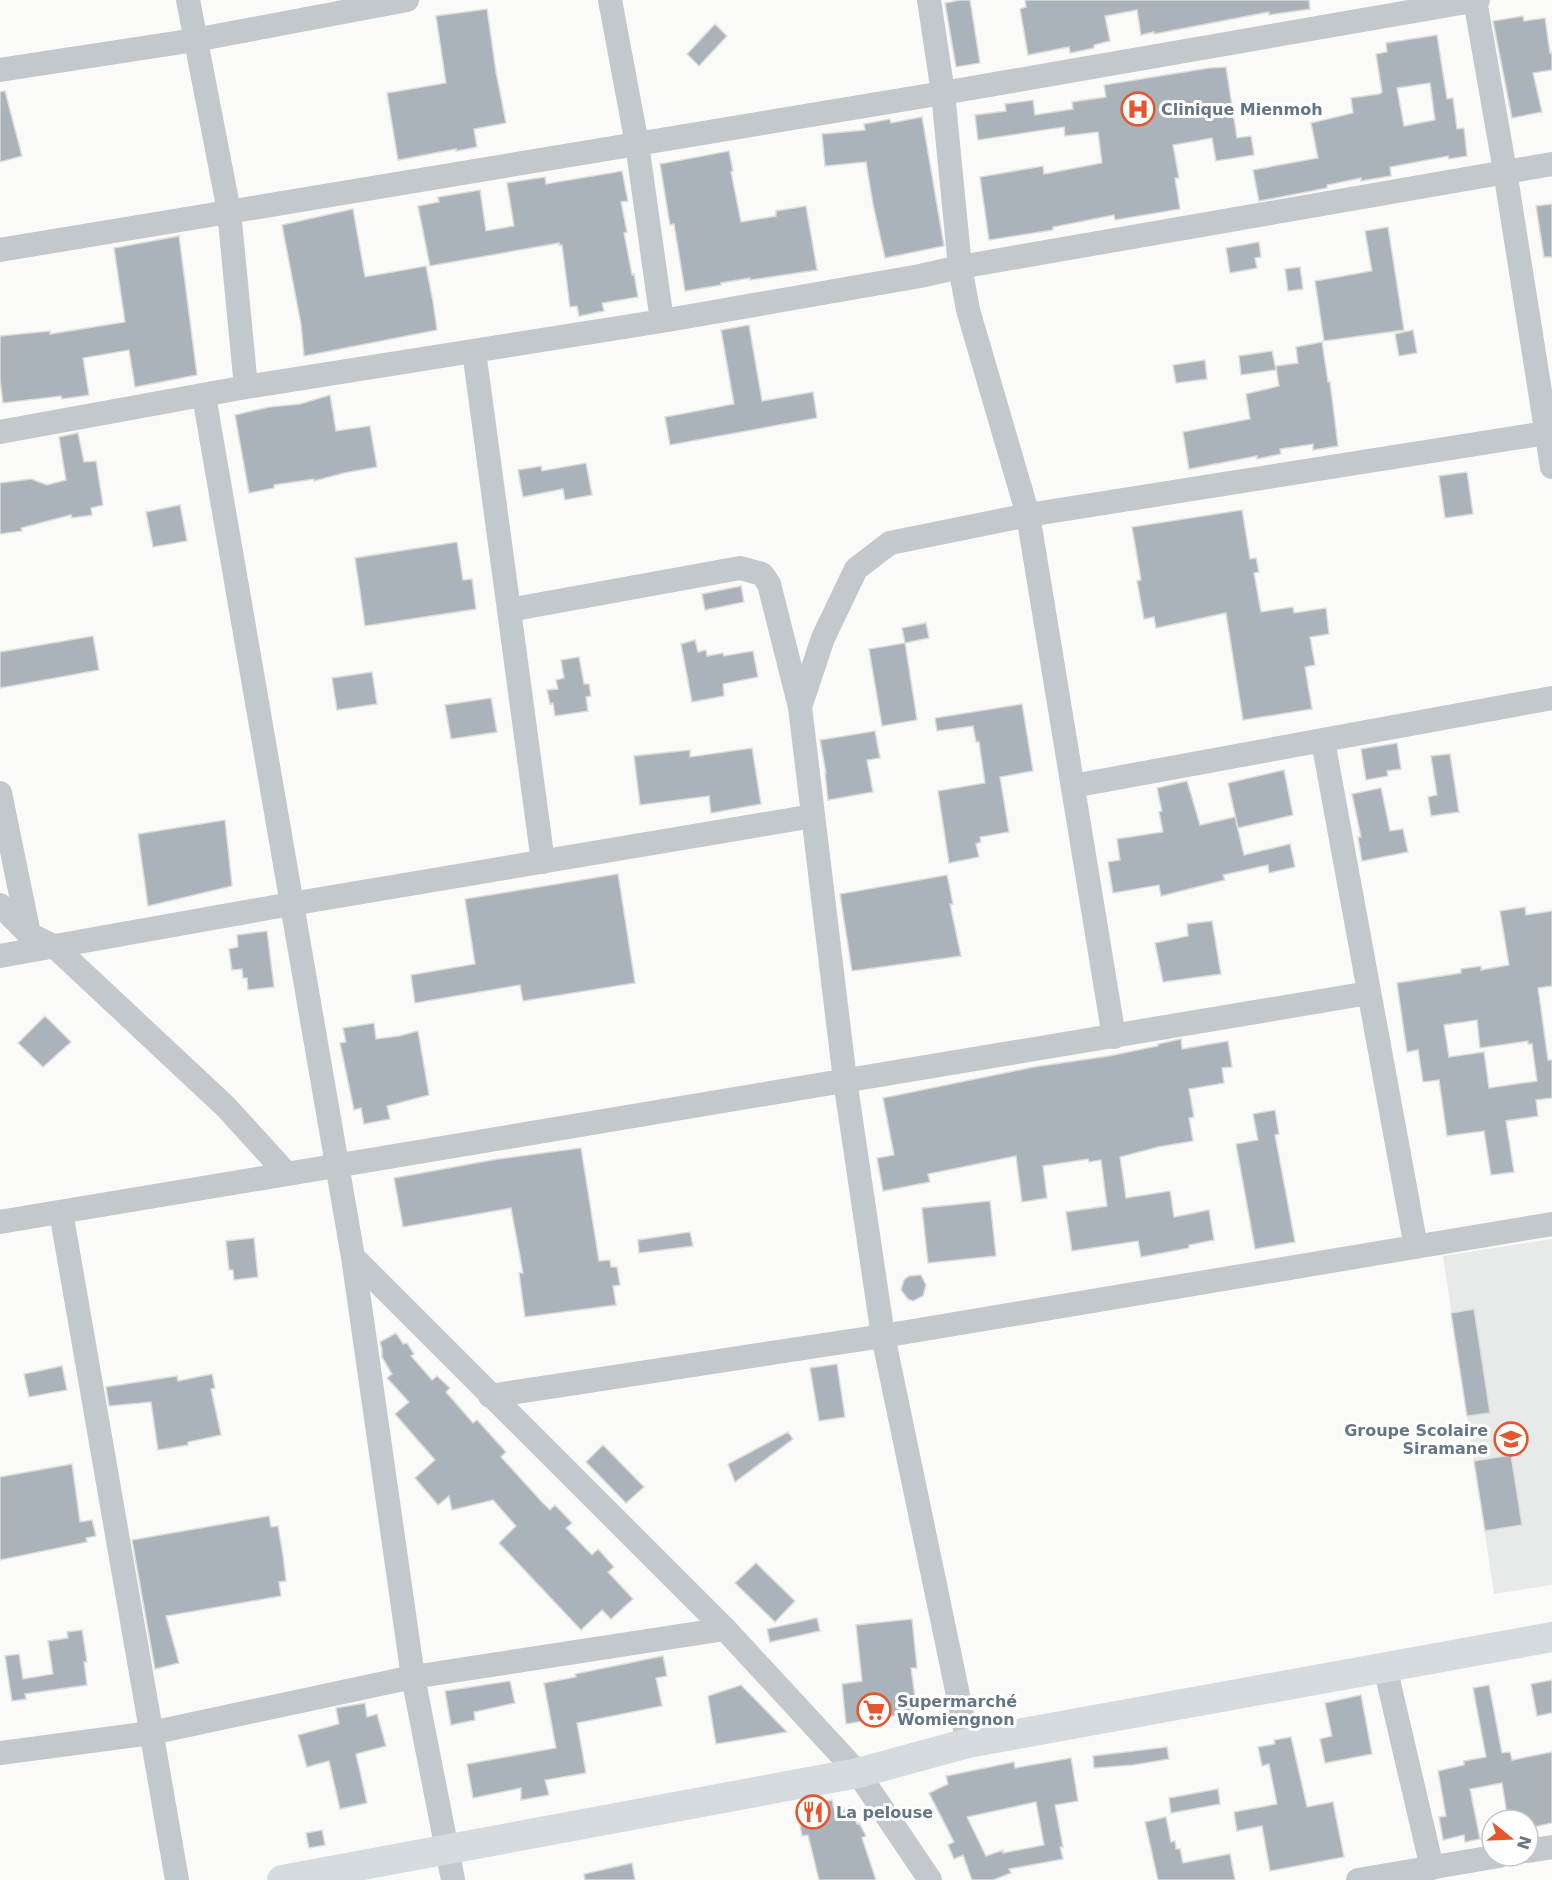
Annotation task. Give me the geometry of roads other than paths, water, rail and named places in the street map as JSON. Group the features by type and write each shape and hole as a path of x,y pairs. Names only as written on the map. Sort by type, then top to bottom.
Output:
{"main road":[{"path":"282,1880 858,1773 968,1743 1552,1637"}],"street":[{"path":"188,0 229,211 246,387"},
{"path":"0,70 195,40 407,0"},
{"path":"610,0 637,144 662,321"},
{"path":"929,0 944,93 960,267 968,310 1028,515 1114,1037"},
{"path":"0,250 944,93 1476,0 1506,171 1552,467"},
{"path":"0,432 246,387 662,321 1552,164"},
{"path":"474,351 543,862"},
{"path":"204,396 353,1257 413,1677 453,1880"},
{"path":"800,707 823,639 856,569 890,543 1028,515 1546,433"},
{"path":"509,610 740,568 762,574 770,584 800,707 844,1080 883,1336 968,1743"},
{"path":"1073,786 1552,698"},
{"path":"1323,741 1416,1247"},
{"path":"0,793 29,934"},
{"path":"0,956 291,904 813,816"},
{"path":"0,905 29,934 55,947 226,1107 287,1174"},
{"path":"0,1222 1369,993"},
{"path":"61,1212 177,1880"},
{"path":"490,1396 883,1336 1552,1224"},
{"path":"353,1257 725,1629 858,1773 930,1880"},
{"path":"0,1753 151,1733 413,1677 725,1629"},
{"path":"1385,1667 1432,1868"},
{"path":"1358,1880 1480,1859"}],"place":[{"name":"Clinique Mienmoh","path":"1138,109"},
{"name":"Groupe Scolaire Siramane","path":"1511,1439"},
{"name":"Supermarché Womiengnon","path":"874,1710"},
{"name":"La pelouse","path":"813,1812"}]}
